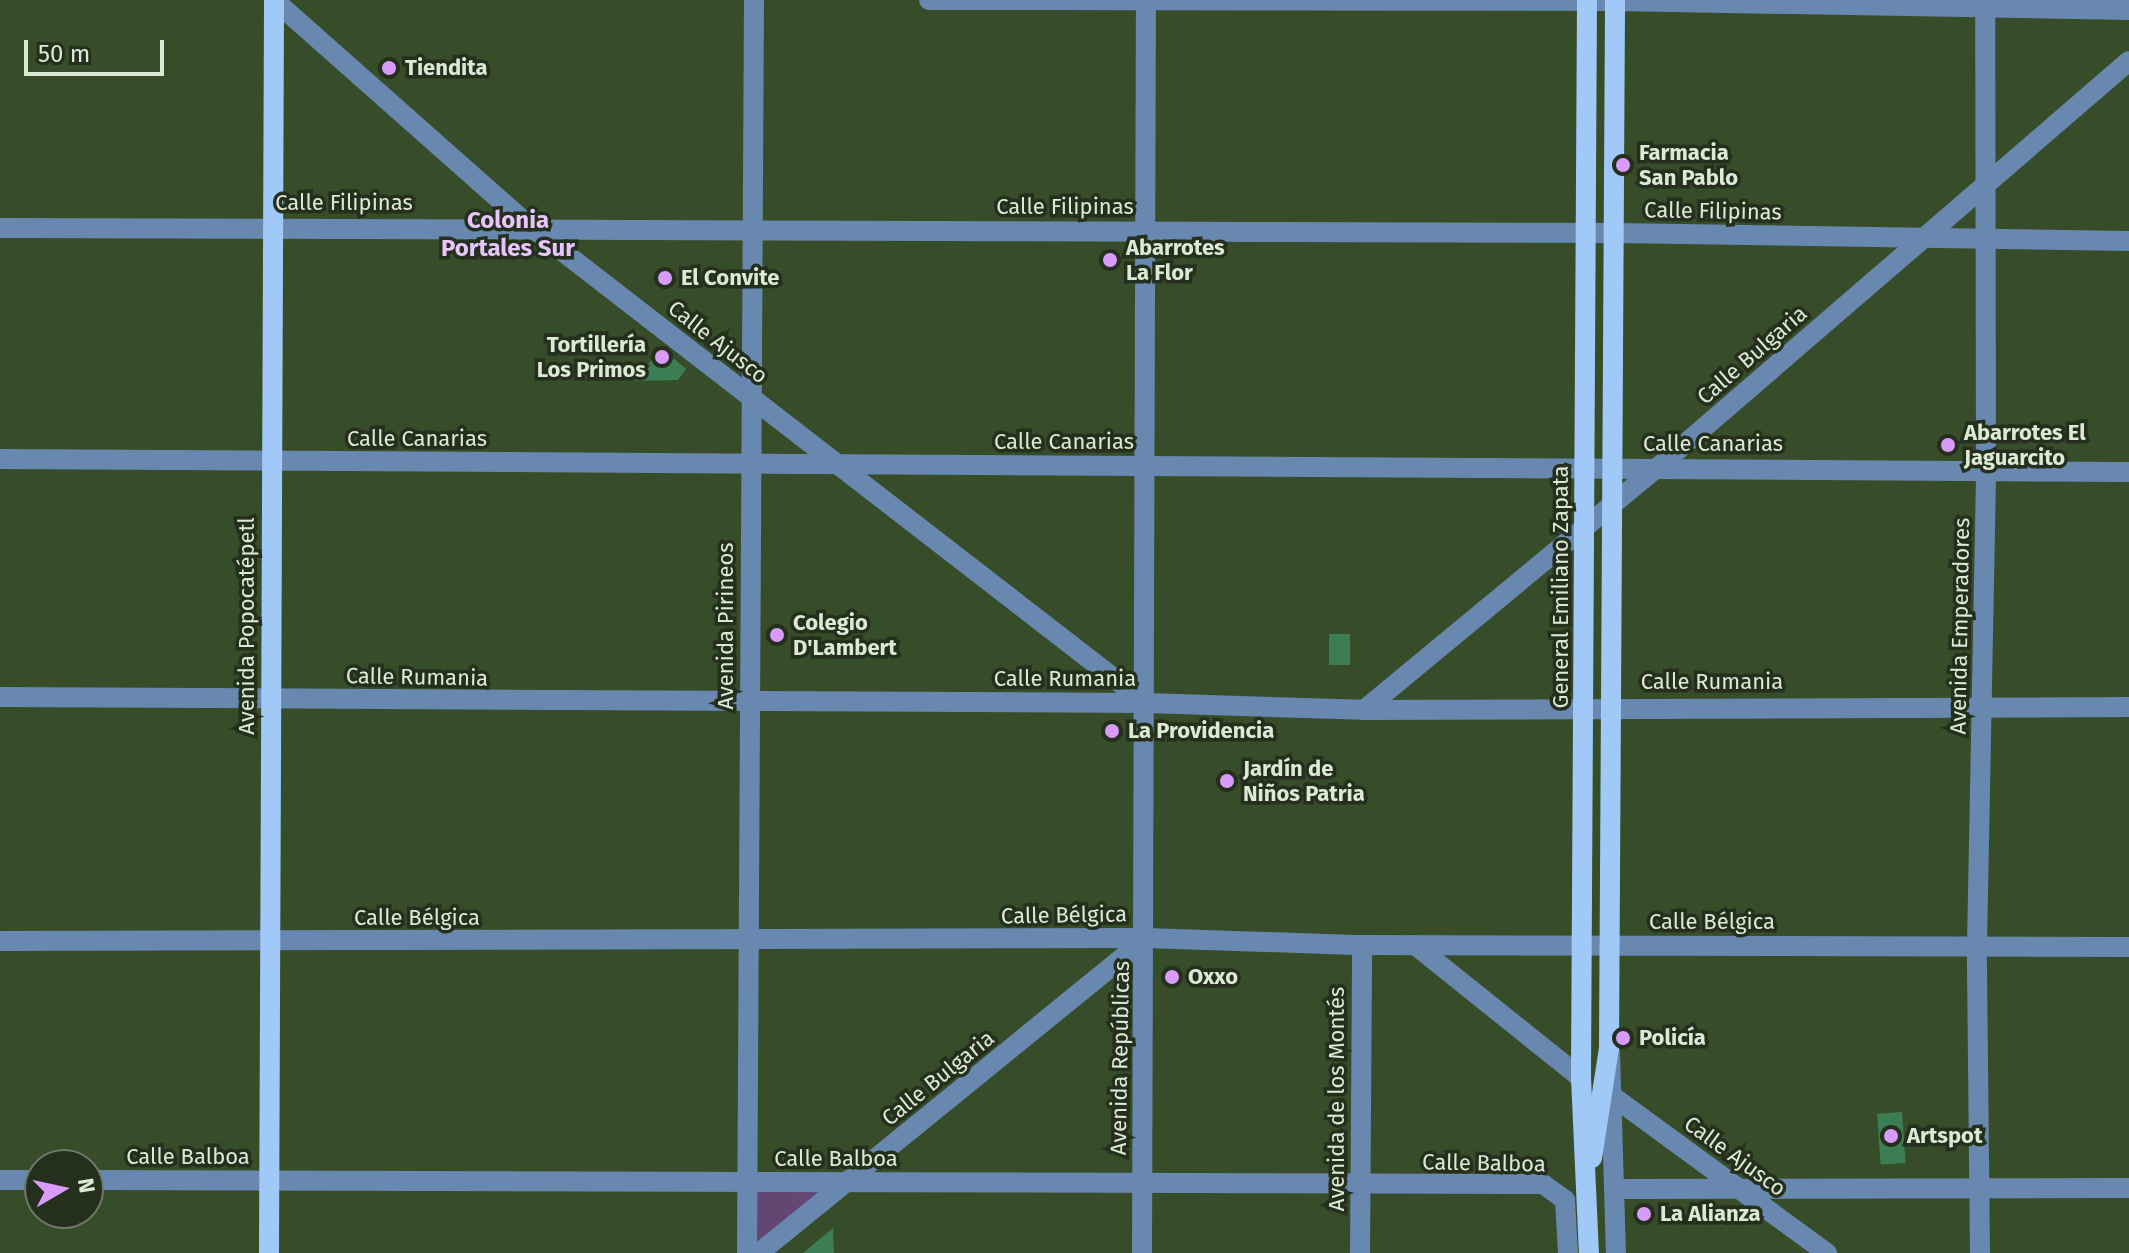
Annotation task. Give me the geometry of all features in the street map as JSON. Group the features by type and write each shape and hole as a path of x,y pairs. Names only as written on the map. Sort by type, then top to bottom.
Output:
{"main road":[{"name":"Avenida Popocatépetl","path":"269,1253 274,0"},
{"name":"General Emiliano Zapata","path":"1587,0 1581,1078 1589,1174 1589,1253"},
{"name":"General Emiliano Zapata","path":"1589,1174 1609,1048 1615,467 1615,0"}],"street":[{"name":"Calle Ajusco","path":"274,0 531,227 1146,703"},
{"name":"Avenida Pirineos","path":"747,1253 754,0"},
{"path":"929,0 1985,2 2129,10"},
{"name":"Avenida Repúblicas","path":"1142,1253 1146,938 1146,0"},
{"name":"Avenida Emperadores","path":"1980,1253 1977,947 1986,469 1985,2"},
{"name":"Calle Bulgaria","path":"1364,710 1614,505 2129,61"},
{"name":"Calle Filipinas","path":"0,228 531,227 1614,233 2129,241"},
{"name":"Calle Canarias","path":"0,459 751,466 1586,466 2129,472"},
{"name":"Calle Rumania","path":"0,697 750,704 1146,703 1364,710 1612,706 2129,707"},
{"name":"Calle Bulgaria","path":"759,1253 849,1183 1146,938"},
{"name":"Calle Bélgica","path":"0,941 749,943 1146,938 1362,945 2129,947"},
{"name":"Avenida de los Montés","path":"1360,1253 1362,945"},
{"path":"1415,945 1581,1078"},
{"name":"General Emiliano Zapata","path":"1609,1048 1615,1098 1616,1253"},
{"name":"Calle Ajusco","path":"1615,1098 1827,1253"},
{"path":"0,1180 24,1180"},
{"name":"Calle Balboa","path":"104,1180 1361,1186 1543,1184 1560,1192 1568,1212 1568,1253"},
{"path":"1615,1189 2129,1188"}],"shaded area":[{"path":"750,1183 848,1183 747,1253"}],"building":[{"name":"Tortillería Los Primos","path":"661,348 686,369 678,380 635,381"},
{"path":"1329,634 1350,634 1350,665 1329,665"},
{"name":"Artspot","path":"1902,1112 1906,1163 1881,1165 1877,1114"},
{"path":"833,1228 834,1253 803,1253"}],"place":[{"name":"Tiendita","path":"389,68"},
{"name":"Farmacia San Pablo","path":"1623,165"},
{"name":"Abarrotes La Flor","path":"1110,260"},
{"name":"El Convite","path":"665,278"},
{"name":"Tortillería Los Primos","path":"662,357"},
{"name":"Abarrotes El Jaguarcito","path":"1948,445"},
{"name":"Colegio D'Lambert","path":"777,635"},
{"name":"La Providencia","path":"1112,731"},
{"name":"Jardín de Niños Patria","path":"1227,781"},
{"name":"Oxxo","path":"1172,977"},
{"name":"Policía","path":"1623,1038"},
{"name":"Artspot","path":"1891,1136"},
{"name":"La Alianza","path":"1644,1214"}],"district":[{"name":"Colonia Portales Sur","path":"508,235"}]}
